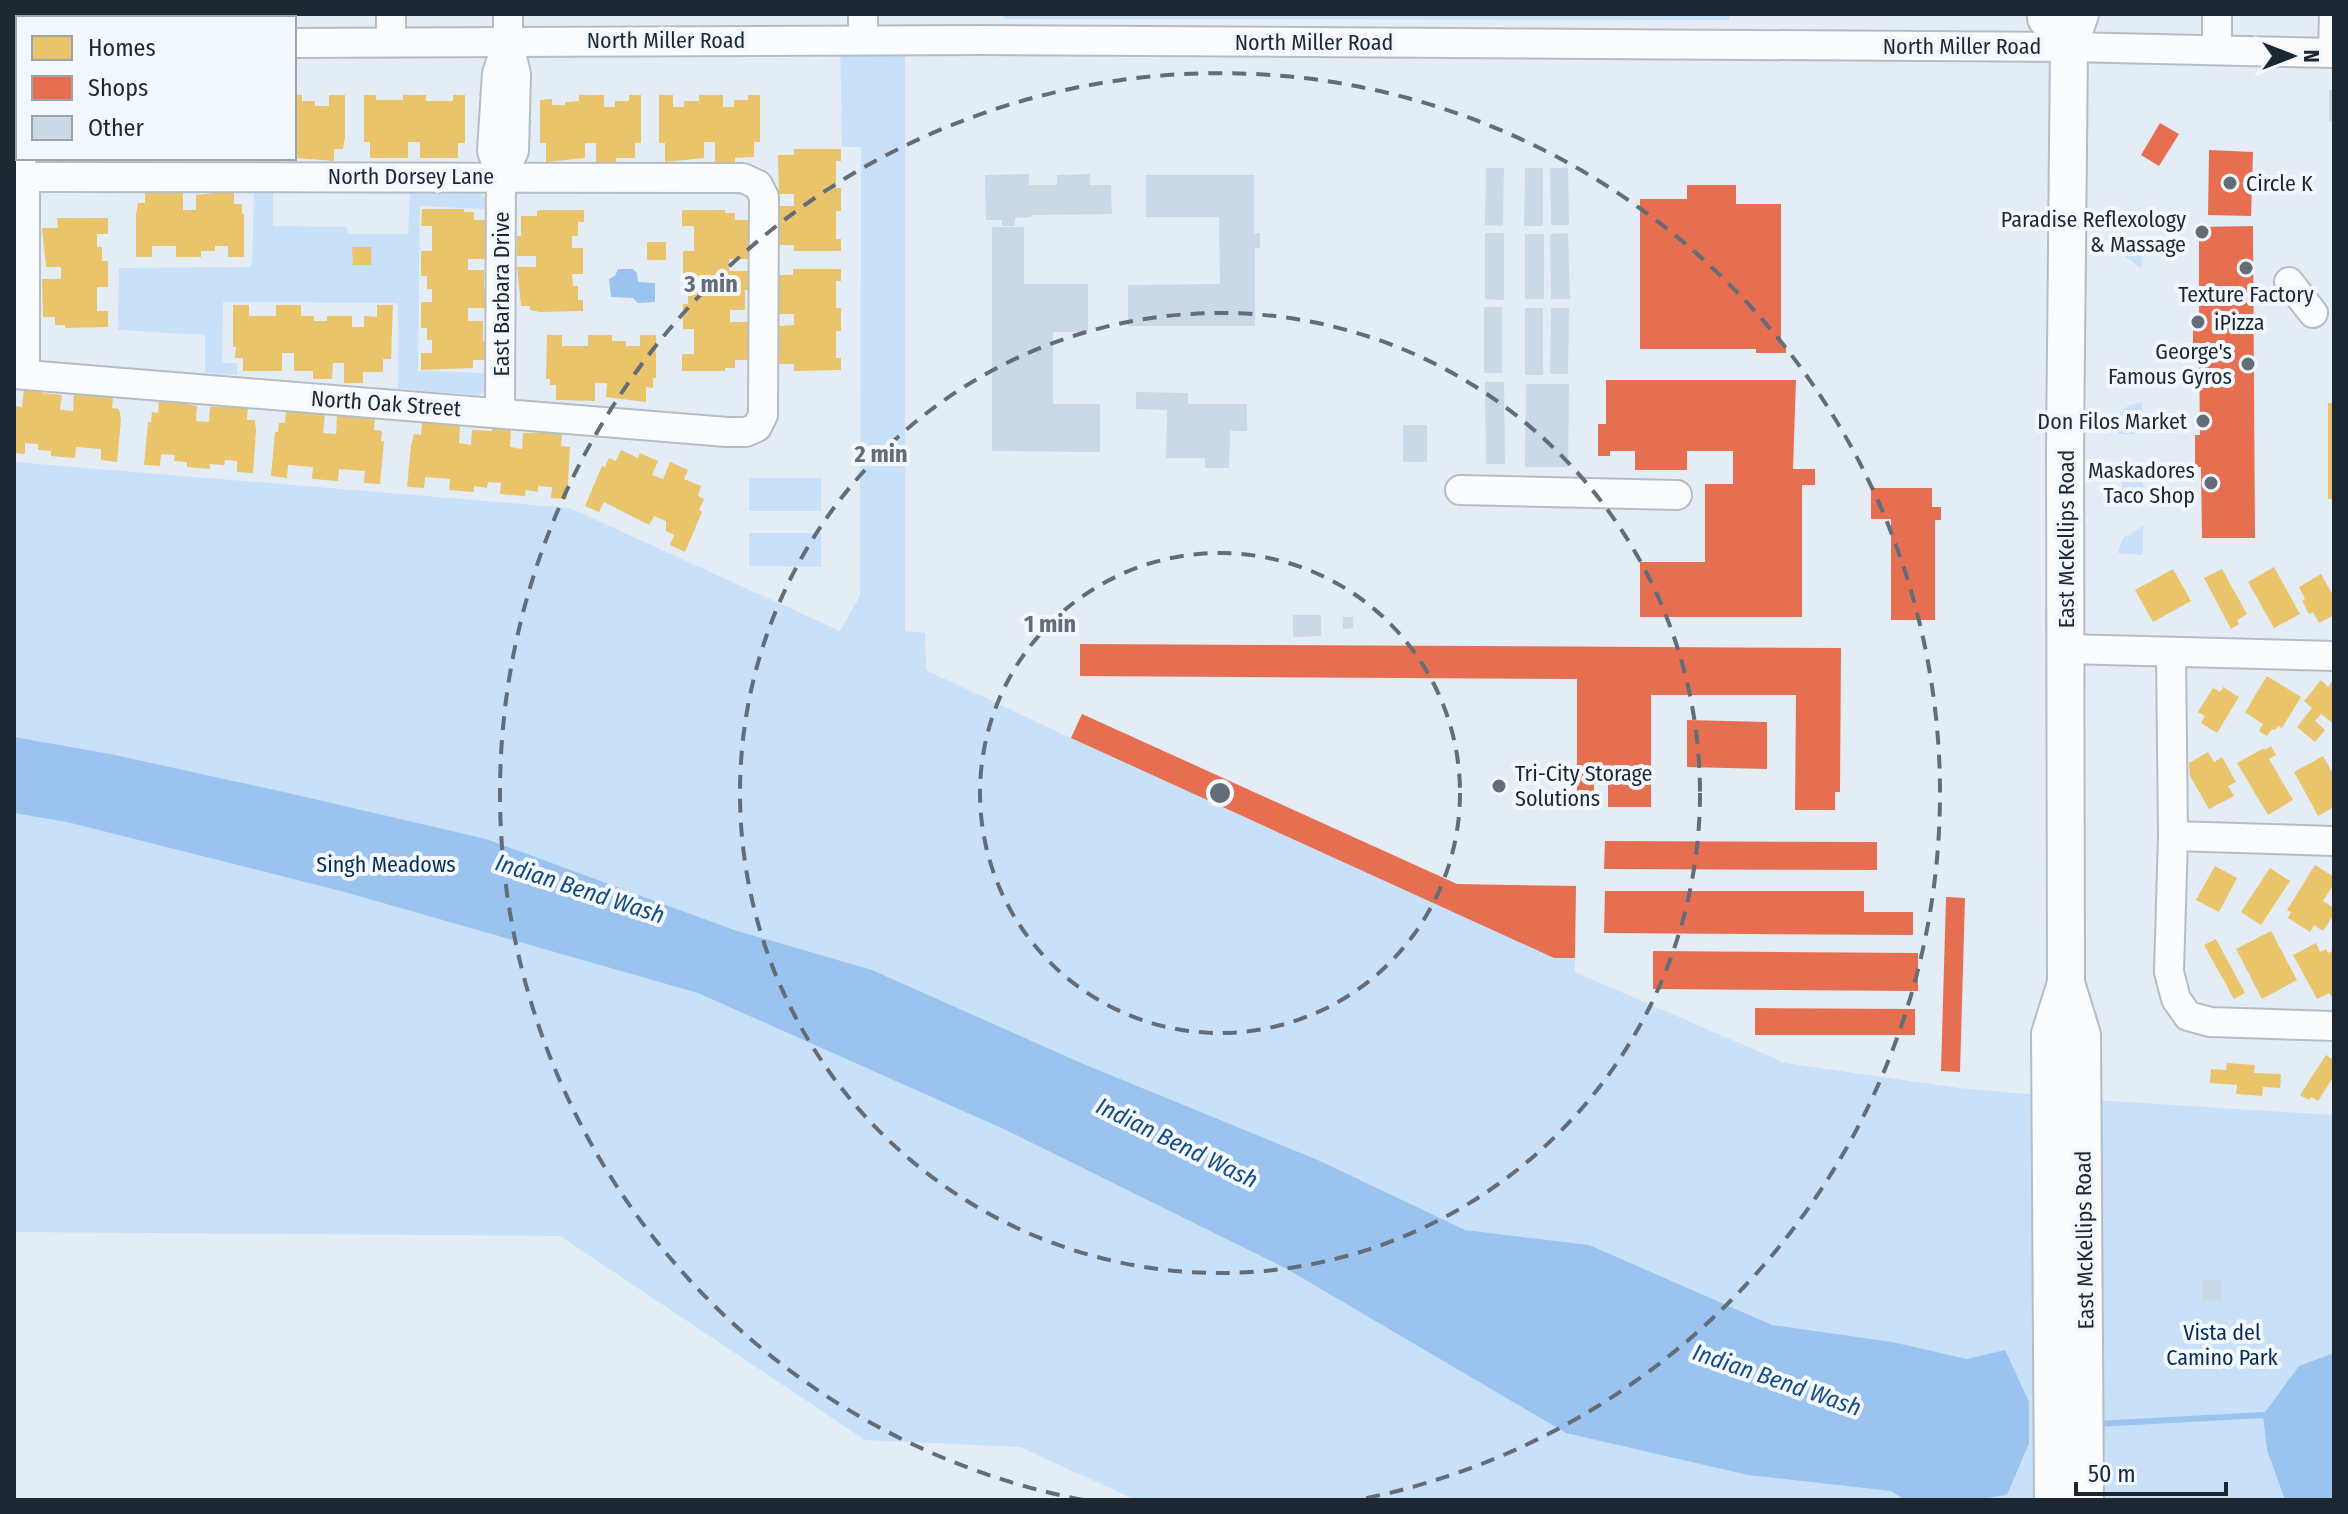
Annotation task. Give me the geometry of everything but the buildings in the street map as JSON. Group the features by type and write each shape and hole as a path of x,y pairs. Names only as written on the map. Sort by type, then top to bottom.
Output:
{"main road":[{"path":"2046,14 2046,18 2075,30"},
{"name":"East McKellips Road","path":"2053,1500 2069,1445 2082,1035 2066,983 2066,649 2075,30"},
{"name":"East McKellips Road","path":"2069,1445 2085,1500"}],"street":[{"path":"2217,14 2217,50"},
{"path":"2334,14 2334,53"},
{"name":"North Miller Road","path":"296,43 391,28 508,27 2075,30 2217,50 2334,53"},
{"name":"East Barbara Drive","path":"500,412 501,176 514,151 503,139 516,74 508,27"},
{"path":"20,374 22,165"},
{"name":"North Dorsey Lane","path":"22,165 743,178 758,185 764,197 763,415 757,427"},
{"path":"2289,282 2313,313"},
{"name":"North Oak Street","path":"20,374 727,432 746,432 757,427"},
{"path":"1460,490 1677,495"},
{"path":"2066,649 2334,656"},
{"path":"2171,653 2173,836 2169,972 2176,999 2188,1016 2210,1022 2334,1026"},
{"path":"2173,836 2334,841"}],"green space":[{"path":"1004,14 1729,14 1729,20 1004,19"},
{"name":"Singh Meadows","path":"840,40 905,40 905,631 925,633 926,670 1554,958 1575,958 1575,972 1785,1063 1959,1088 2334,1115 2334,1500 1136,1500 1020,1447 865,1440 560,1236 14,1232 14,462 570,508 840,631 860,596 861,147 842,147"},
{"path":"254,191 273,191 273,226 347,227 348,234 408,234 410,192 480,193 486,199 486,209 420,206 418,371 488,373 487,390 479,395 398,389 398,303 223,302 222,363 237,363 237,375 205,373 205,335 118,330 119,268 249,267 252,264"},
{"path":"2119,235 2135,236 2135,242 2141,247 2142,269 2122,254"},
{"path":"2142,402 2142,426 2134,434 2118,434 2119,421 2125,408"},
{"path":"2120,466 2133,467 2143,474 2143,497 2122,486"},
{"path":"749,478 821,478 821,511 749,511"},
{"path":"2143,526 2143,555 2118,553 2123,538"},
{"path":"749,533 821,533 821,567 749,566"}],"water":[{"path":"618,269 633,269 638,282 655,283 655,302 638,303 633,298 611,297 609,279 615,276"},
{"path":"14,737 110,754 486,839 734,930 872,970 1081,1063 1320,1161 1465,1230 1589,1245 1772,1325 1892,1342 1967,1359 2005,1350 2029,1402 2029,1443 2007,1495 1971,1500 1905,1500 1891,1491 1748,1475 1566,1433 1287,1269 1006,1130 698,993 341,891 67,822 14,813"},
{"path":"2334,1353 2334,1500 2285,1500 2267,1450 2263,1415 2299,1366"}],"waterway":[{"name":"Indian Bend Wash","path":"2097,1424 2263,1415 2269,1418"}],"place":[{"name":"Circle K","path":"2230,183"},
{"name":"Paradise Reflexology & Massage","path":"2202,232"},
{"name":"Texture Factory","path":"2246,268"},
{"name":"iPizza","path":"2198,322"},
{"name":"George's Famous Gyros","path":"2248,364"},
{"name":"Don Filos Market","path":"2203,421"},
{"name":"Maskadores Taco Shop","path":"2211,483"},
{"name":"Tri-City Storage Solutions","path":"1499,786"}],"park label":[{"name":"Vista del Camino Park","path":"2222,1344"}]}
